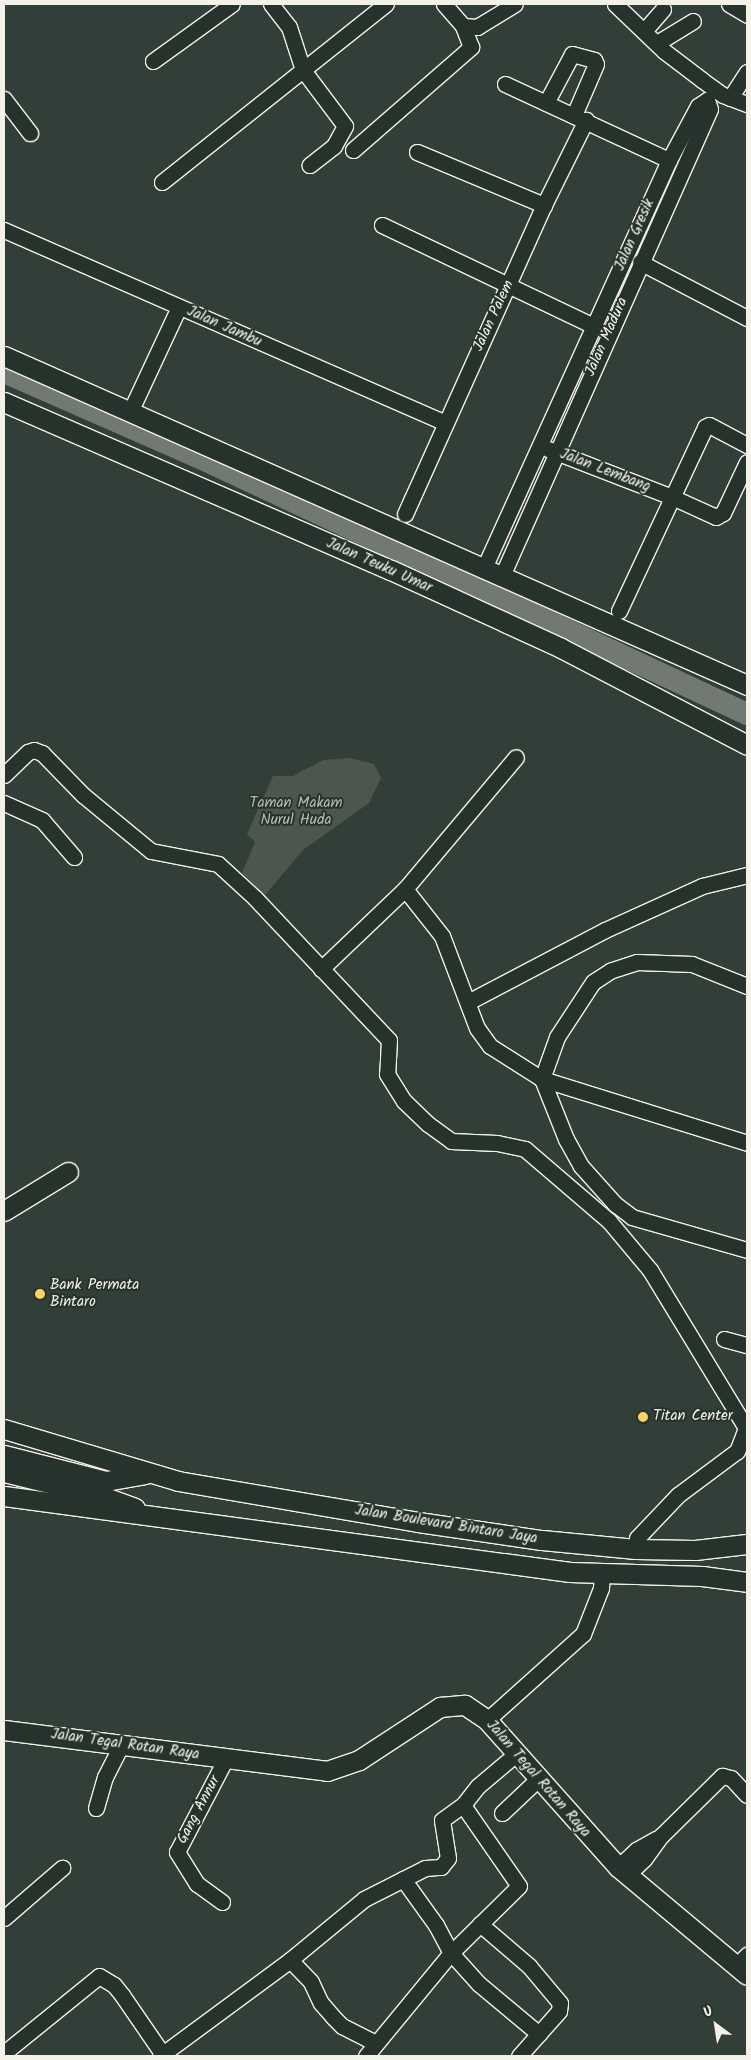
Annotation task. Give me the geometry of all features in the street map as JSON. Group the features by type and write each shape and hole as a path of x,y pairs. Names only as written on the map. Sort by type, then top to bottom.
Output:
{"main road":[{"path":"4,356 747,685"},
{"name":"Jalan Teuku Umar","path":"4,402 544,640 747,745"},
{"path":"4,1210 68,1172"},
{"name":"Jalan Boulevard Bintaro Jaya","path":"8,1429 147,1474 418,1522 542,1540 636,1549 694,1550 747,1544"},
{"name":"Jalan Boulevard Bintaro Jaya","path":"4,1455 162,1519"},
{"name":"Jalan Boulevard Bintaro Jaya","path":"4,1472 106,1481 147,1474"},
{"name":"Jalan Boulevard Bintaro Jaya","path":"4,1496 162,1519 602,1575 702,1576 747,1582"},
{"path":"694,1550 747,1556"},
{"path":"702,1576 747,1576"},
{"name":"Jalan Tegal Rotan Raya","path":"4,1730 122,1743 225,1760 327,1771 359,1760 440,1707 465,1705 487,1720 537,1780 622,1871 744,1966"}],"street":[{"path":"153,61 232,4"},
{"path":"271,4 289,27 303,70 345,126 334,146 310,165"},
{"path":"162,182 386,4"},
{"path":"353,150 472,47 463,26 444,4"},
{"path":"463,26 486,24 515,4"},
{"path":"615,4 657,43 702,80 730,98 747,104"},
{"path":"729,4 747,15"},
{"path":"644,31 663,9"},
{"path":"657,43 693,21"},
{"name":"Jalan Palem","path":"405,514 544,205 580,118 596,64 594,60 578,53 571,55 546,103"},
{"path":"730,98 747,72"},
{"path":"505,84 669,160"},
{"path":"4,99 30,133"},
{"name":"Jalan Gresik","path":"484,568 669,160 698,106 707,100"},
{"name":"Jalan Madura","path":"502,576 640,262 710,110 707,100"},
{"path":"417,152 544,205"},
{"path":"382,225 594,326"},
{"name":"Jalan Jambu","path":"4,230 445,423"},
{"path":"640,262 747,318"},
{"path":"130,412 179,307"},
{"path":"619,611 706,426 712,426 747,445"},
{"name":"Jalan Lembang","path":"539,446 672,497 709,515 720,516 747,462"},
{"path":"4,776 28,752 34,750 42,753 83,795 150,851 218,864 255,898 389,1040 388,1074 404,1101 428,1124 451,1142 497,1143 525,1149 609,1221 650,1270 746,1428 737,1451 678,1495 637,1538 636,1549"},
{"path":"321,969 405,889 516,757"},
{"path":"4,803 42,820 74,857"},
{"path":"468,1002 623,922 702,886 747,875"},
{"path":"405,889 442,936 477,1028 490,1046 542,1079 747,1142"},
{"path":"747,986 692,964 637,962 610,971 593,982 561,1029 542,1079 566,1139 581,1166 615,1204 632,1217 747,1250"},
{"path":"724,1338 747,1345"},
{"path":"487,1720 583,1634 601,1588 602,1575"},
{"path":"96,1808 105,1777 122,1743"},
{"path":"6,2047 99,1976 118,1990 162,2055 290,1960 364,1899 424,1868 441,1867 448,1858 442,1820 463,1805 478,1786 516,1754"},
{"name":"Gang Annur","path":"222,1902 197,1884 177,1852 225,1760"},
{"path":"622,1871 644,1859 661,1836 722,1776 731,1778 747,1795"},
{"path":"502,1813 537,1780"},
{"path":"366,2056 451,1953 519,1886 463,1805"},
{"path":"4,1918 62,1868"},
{"path":"403,1878 436,1925 451,1953 479,1984 539,2034"},
{"path":"480,1924 529,1966 560,2003 559,2011 539,2034 527,2054"},
{"path":"290,1960 311,1982 321,2003 342,2026 375,2043"}],"green space":[{"name":"Taman Makam Nurul Huda","path":"350,758 374,764 381,778 369,803 303,850 265,895 242,873 255,842 247,834 273,776 293,776 323,760"}],"waterway":[{"path":"4,372 198,457 747,714"}],"place":[{"name":"Bank Permata Bintaro","path":"40,1294"},
{"name":"Titan Center","path":"643,1417"}]}
